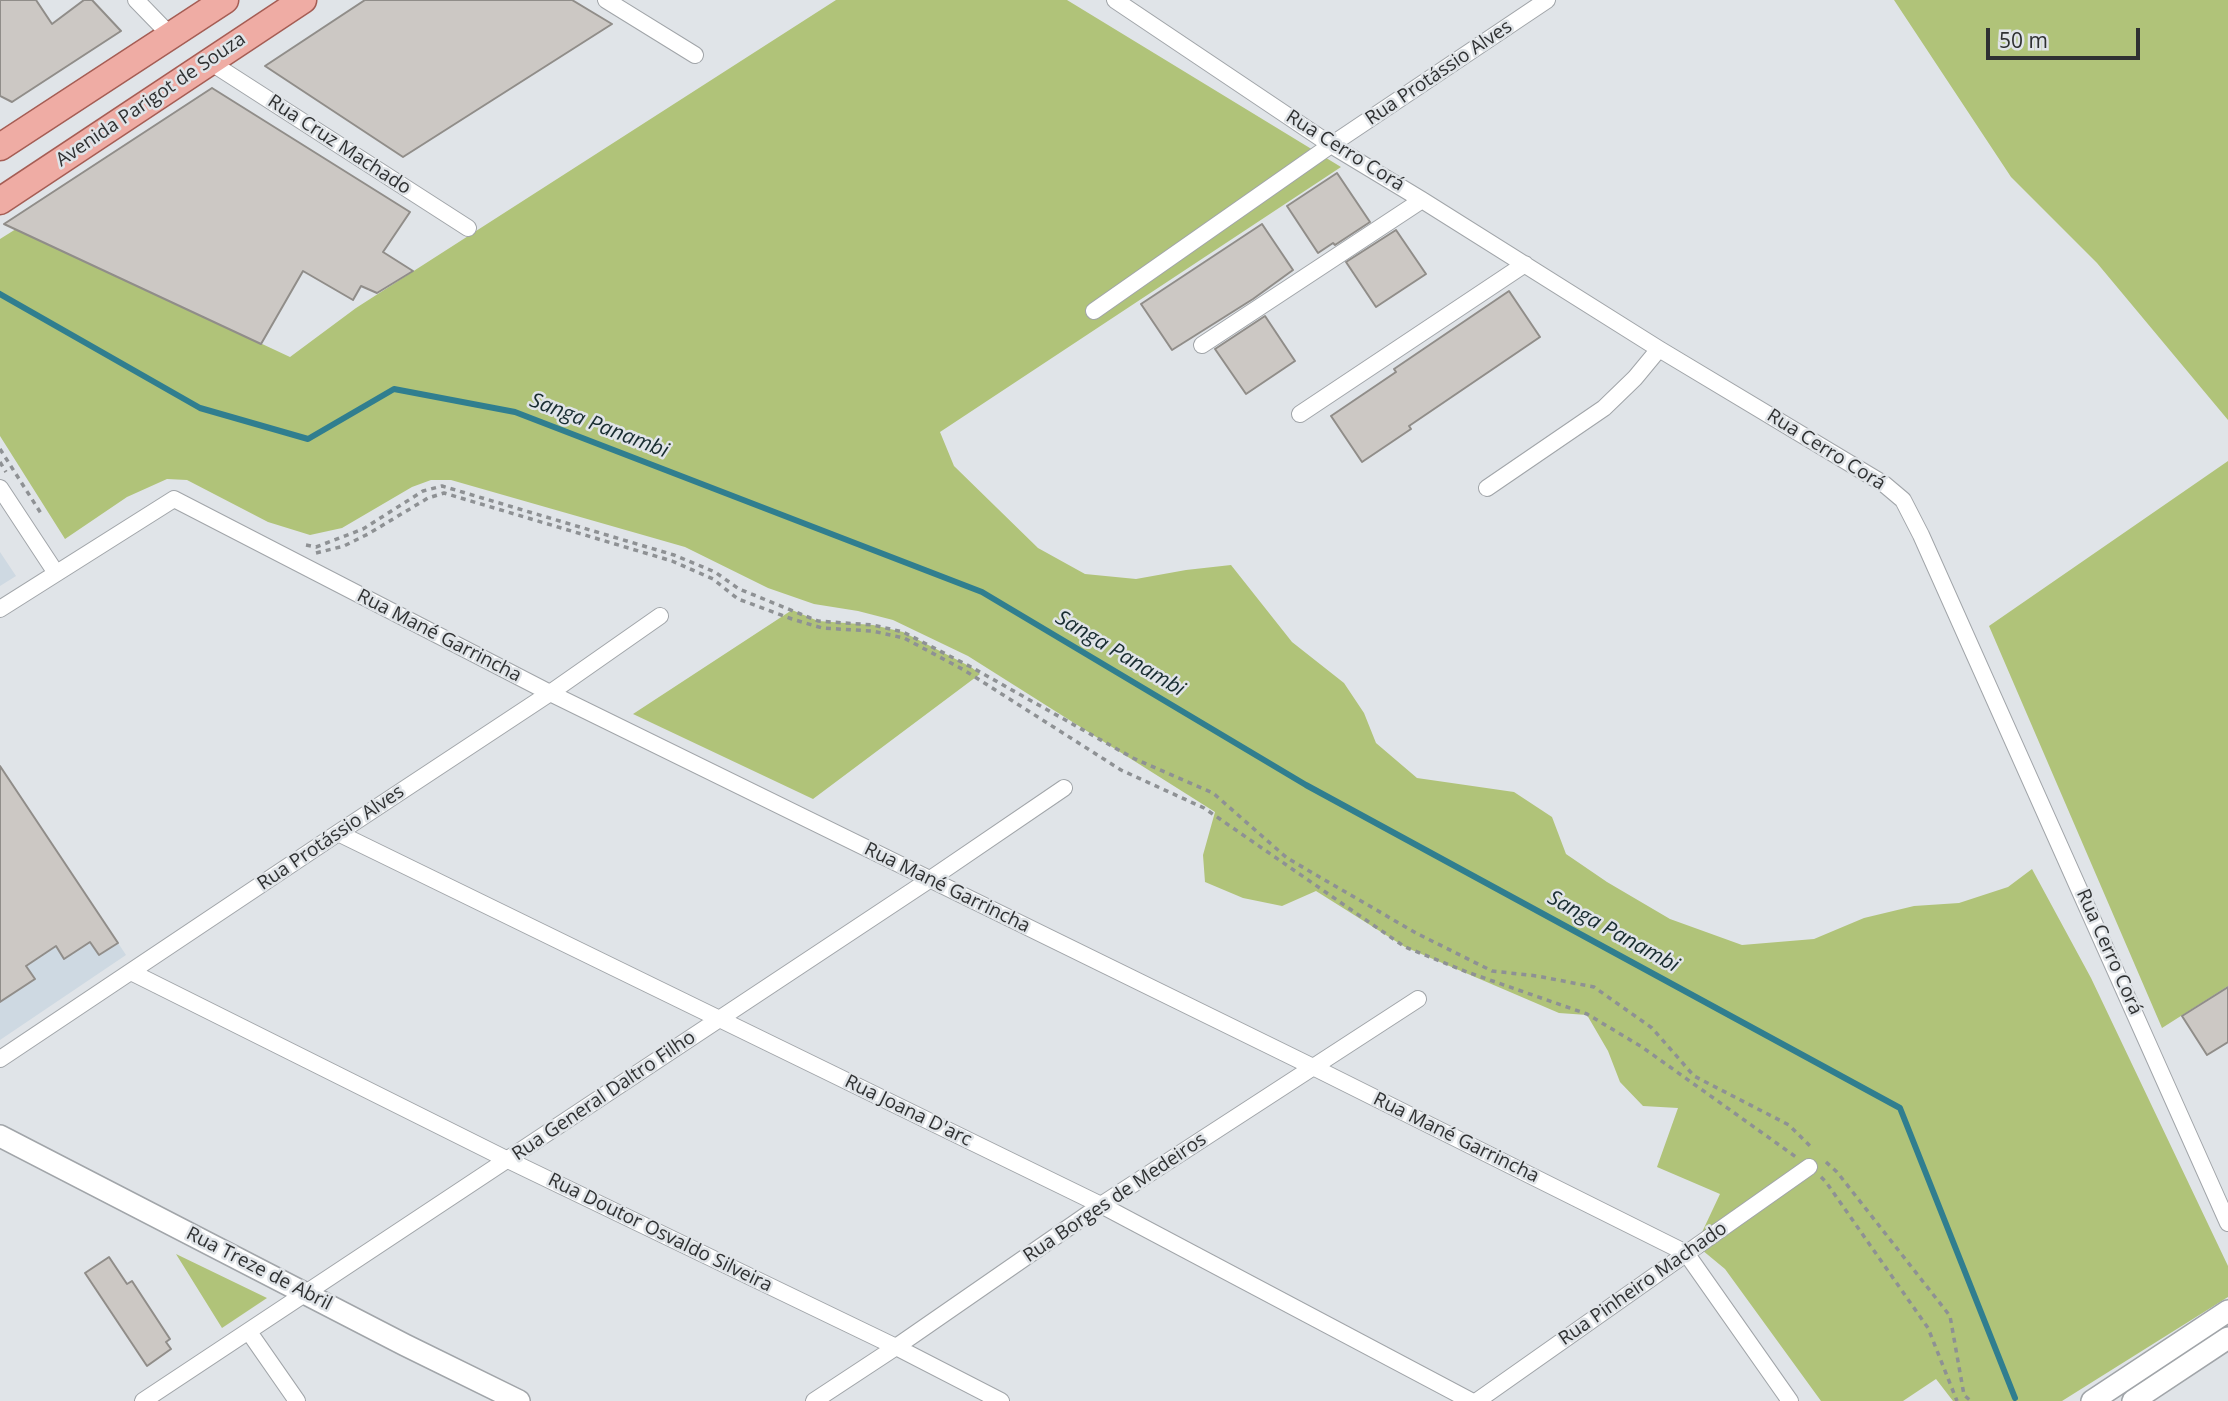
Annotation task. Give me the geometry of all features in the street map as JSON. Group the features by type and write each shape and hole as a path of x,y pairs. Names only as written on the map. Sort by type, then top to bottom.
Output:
{"main road":[{"path":"4,141 225,0"},
{"path":"250,35 291,0"},
{"name":"Avenida Parigot de Souza","path":"0,201 303,0"}],"street":[{"path":"136,0 171,36"},
{"path":"606,0 695,55"},
{"name":"Rua Cerro Corá","path":"1115,0 1331,145 1659,349 1884,484 1903,500 2228,1223"},
{"name":"Rua Protássio Alves","path":"1094,311 1331,145 1547,0"},
{"name":"Rua Cruz Machado","path":"210,62 468,228"},
{"path":"1202,345 1422,200"},
{"path":"1300,414 1525,264"},
{"path":"1487,488 1604,408 1635,378 1659,349"},
{"path":"0,609 56,573 4,480"},
{"name":"Rua Mané Garrincha","path":"56,573 174,499 551,694 1686,1253 1790,1401"},
{"name":"Rua Protássio Alves","path":"0,1059 551,694 660,616"},
{"name":"Rua General Daltro Filho","path":"143,1401 929,880 1063,788"},
{"name":"Rua Joana D'arc","path":"338,833 1101,1205 1471,1401"},
{"name":"Rua Doutor Osvaldo Silveira","path":"131,972 1001,1401"},
{"name":"Rua Borges de Medeiros","path":"814,1401 1101,1205 1418,999"},
{"name":"Rua Treze de Abril","path":"0,1136 519,1401"},
{"name":"Rua Pinheiro Machado","path":"1477,1401 1809,1167"},
{"path":"2092,1401 2228,1311"},
{"path":"250,1332 297,1401"},
{"path":"2133,1401 2228,1338"}],"path":[{"path":"0,449 43,517"},
{"path":"0,462 4,480"},
{"path":"295,543 316,547 336,540 363,529 423,491 442,486 674,555 716,572 739,589 818,621 873,625 903,632 937,649 1133,758 1213,793 1287,858 1416,933 1492,971 1594,987 1652,1028 1694,1076 1789,1125 1837,1172 1950,1315 1964,1395 1971,1401"},
{"path":"305,552 317,553 344,546 428,498 444,493 672,561 713,579 738,599 822,628 872,631 904,638 964,670 1121,770 1204,808 1405,947 1587,1014 1631,1040 1782,1145 1826,1182 1927,1328 1957,1401"}],"shaded area":[{"path":"0,552 16,576 0,586"},
{"path":"8,777 126,955 0,1040 0,782"}],"green space":[{"path":"836,0 1067,0 1341,167 940,432 954,466 1038,548 1085,574 1136,579 1231,565 1292,642 1344,683 1364,713 1376,743 1417,778 1514,792 1552,817 1566,854 1607,882 1670,919 1742,945 1814,939 1864,918 1914,906 1959,903 2008,887 2032,869 2091,978 2228,1266 2228,1297 2062,1401 1953,1401 1936,1379 1903,1401 1821,1401 1725,1269 1696,1245 1720,1194 1657,1167 1678,1108 1643,1106 1620,1082 1608,1051 1587,1015 1559,1013 1405,947 1316,891 1282,906 1243,898 1205,882 1203,855 1215,812 968,656 893,620 814,604 768,588 685,547 451,480 431,480 412,487 342,528 310,535 268,522 187,480 167,479 127,497 65,539 0,436 0,239 16,229 290,357 356,308"},
{"path":"1894,0 2228,0 2228,420 2097,263 2011,177"},
{"path":"2228,461 2228,986 2162,1028 1989,626"},
{"path":"792,610 818,621 873,625 903,632 980,674 813,799 633,714"},
{"path":"176,1254 267,1298 222,1328"}],"building":[{"path":"0,0 36,0 52,24 84,0 92,0 121,31 12,102 0,96"},
{"path":"365,0 572,0 612,24 403,157 265,66"},
{"path":"212,88 410,212 383,252 413,271 377,293 361,286 353,300 303,271 261,344 4,224"},
{"path":"1337,173 1370,222 1318,253 1287,206"},
{"path":"1262,224 1293,270 1253,299 1172,350 1141,304"},
{"path":"1396,230 1426,274 1376,307 1346,262"},
{"path":"1509,291 1540,337 1409,426 1411,429 1362,462 1331,416 1396,372 1394,369"},
{"path":"1265,316 1295,361 1246,394 1215,349"},
{"path":"0,766 118,943 99,955 90,942 64,959 56,946 26,966 35,979 0,1002"},
{"path":"2228,987 2228,1042 2207,1055 2182,1016"},
{"path":"109,1257 127,1284 132,1281 170,1339 166,1342 171,1349 147,1366 85,1273"}],"waterway":[{"name":"Sanga Panambi","path":"0,294 200,408 308,439 394,389 515,412 982,592 1306,785 1900,1108 2015,1398"}]}
